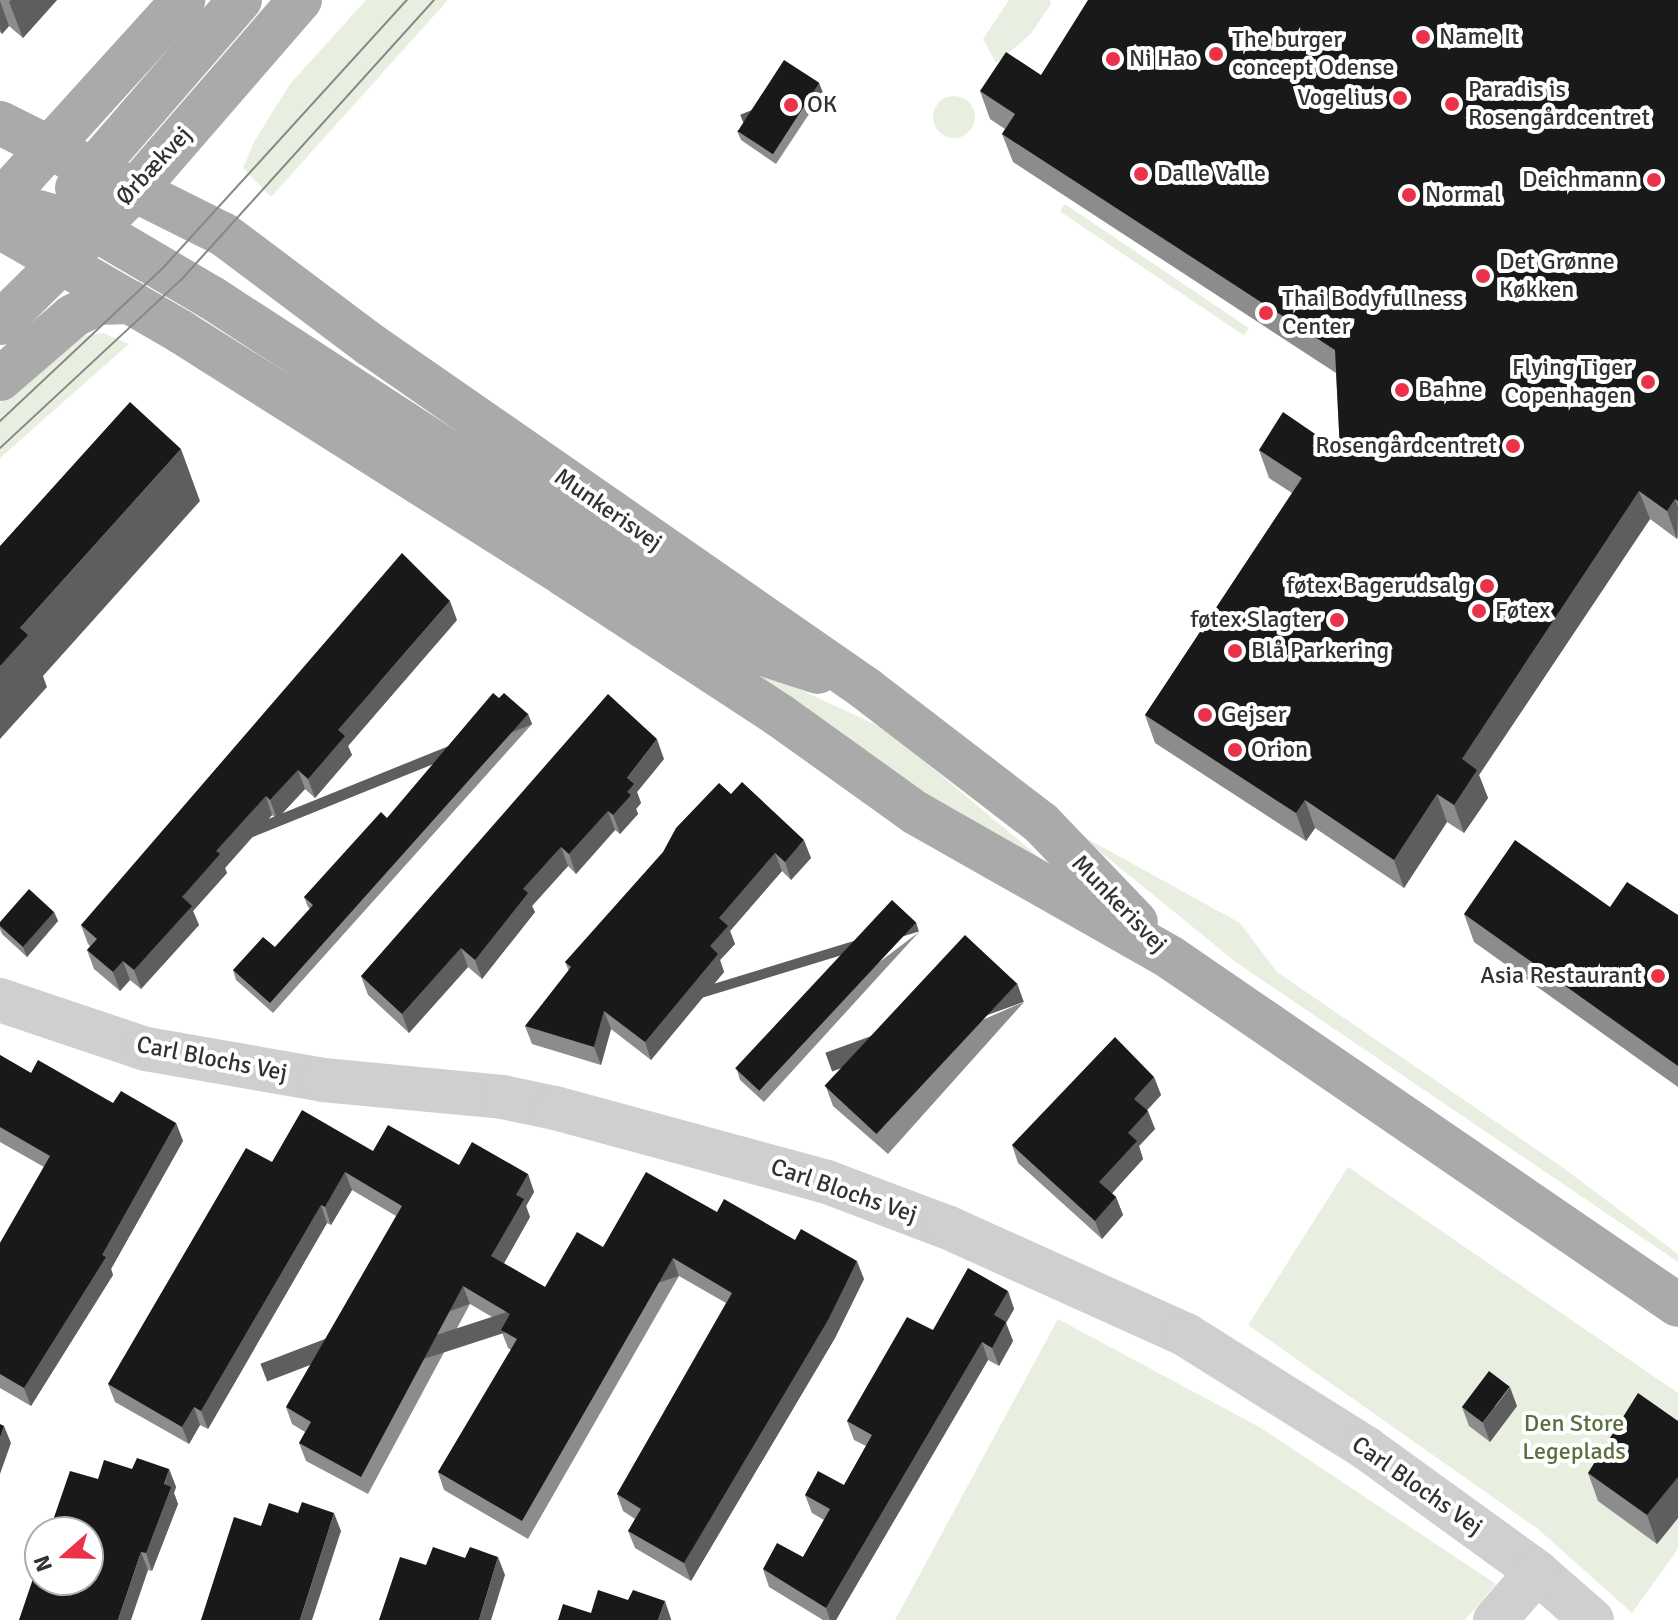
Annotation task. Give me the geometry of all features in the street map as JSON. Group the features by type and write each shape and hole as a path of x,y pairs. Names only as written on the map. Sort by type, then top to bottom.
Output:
{"main road":[{"path":"20,132 33,122 147,0"},
{"path":"20,132 183,0"},
{"path":"240,0 33,208 231,310 754,651 865,688"},
{"name":"Ørbækvej","path":"137,188 300,0"},
{"name":"Munkerisvej","path":"20,132 33,208 61,262 130,302 565,575 916,813 1171,958 1678,1305"},
{"name":"Munkerisvej","path":"33,208 137,188 223,234 371,345 865,688 1041,823 1171,958"},
{"path":"0,323 61,262"},
{"path":"0,379 73,316 99,303 130,302"}],"street":[{"name":"Carl Blochs Vej","path":"0,1000 146,1049 312,1078 502,1097 555,1108 827,1182 917,1215 1064,1276 1186,1335 1366,1448 1537,1572 1592,1620"},
{"path":"1495,1620 1537,1572"}],"green space":[{"path":"366,0 448,0 271,197 243,168 254,142 290,84"},
{"path":"1009,0 1050,0 1051,4 1030,35 996,63 983,39"},
{"path":"954,96 969,102 975,117 969,132 954,138 939,132 933,117 939,102"},
{"path":"1065,204 1249,328 1244,336 1060,211"},
{"path":"103,333 129,344 0,458 0,403 75,337"},
{"path":"717,651 887,730 1064,878 1060,887"},
{"path":"1077,833 1240,923 1277,972 1562,1167 1678,1254 1678,1262 1237,963"},
{"name":"Den Store Legeplads","path":"1348,1167 1678,1393 1678,1549 1632,1613 1538,1529 1248,1325"},
{"path":"1058,1319 1261,1428 1496,1584 1465,1620 895,1620"}],"building":[{"name":"Rosengårdcentret","path":"1088,0 1678,0 1678,501 1675,499 1667,511 1639,491 1462,759 1477,770 1454,805 1437,794 1394,860 1305,800 1296,813 1145,715 1302,478 1259,450 1283,412 1340,451 1335,350 1002,134 1015,114 980,91 1006,52 1041,75"},
{"path":"784,60 819,83 773,154 738,131"},
{"path":"130,402 181,449 20,628 28,635 0,666 0,546"},
{"path":"402,553 450,601 338,730 345,736 308,779 298,770 270,800 266,796 216,851 220,854 182,897 192,906 134,970 123,961 113,972 87,950 97,939 81,925"},
{"path":"493,693 499,698 504,693 528,714 270,1003 233,970 263,937 275,947 313,905 304,897 381,812 387,818"},
{"path":"608,694 657,739 627,778 634,784 627,792 631,795 613,815 608,811 569,854 561,847 523,889 528,893 475,960 461,948 402,1014 361,976"},
{"path":"742,782 804,840 785,862 775,853 719,918 728,926 710,946 718,954 645,1042 604,1011 594,1047 525,1026 571,967 565,962 663,852 676,828 719,783 731,794"},
{"path":"1515,840 1610,907 1627,882 1678,915 1678,1066 1464,914"},
{"path":"29,889 54,912 23,947 0,926 0,922"},
{"path":"892,900 916,923 759,1091 735,1068"},
{"path":"965,935 1017,983 876,1134 825,1086"},
{"path":"1115,1037 1154,1077 1134,1099 1148,1111 1128,1133 1137,1141 1099,1182 1116,1197 1095,1221 1012,1145"},
{"path":"0,1055 31,1073 38,1060 113,1103 121,1091 176,1123 102,1255 106,1257 24,1388 0,1374 0,1243 50,1156 0,1127"},
{"path":"302,1110 373,1151 388,1125 459,1165 472,1142 528,1174 516,1195 524,1199 491,1256 545,1287 577,1232 603,1247 646,1172 717,1212 724,1199 795,1240 801,1229 857,1261 828,1320 684,1563 628,1531 641,1509 617,1494 732,1293 673,1258 522,1521 438,1472 517,1339 501,1330 510,1314 463,1286 361,1477 299,1443 311,1422 286,1407 402,1206 345,1172 325,1207 321,1205 201,1411 194,1407 182,1427 108,1384 246,1148 272,1162"},
{"path":"968,1268 1008,1291 994,1315 1006,1322 992,1348 982,1342 826,1608 763,1569 777,1543 803,1557 830,1509 805,1495 818,1471 844,1485 872,1435 847,1421 907,1317 933,1330"},
{"path":"1489,1371 1510,1387 1483,1423 1462,1407"},
{"path":"1638,1393 1678,1421 1678,1477 1647,1515 1588,1473"},
{"path":"137,1458 169,1469 164,1484 171,1487 146,1553 141,1552 118,1620 19,1620 27,1596 104,1596 104,1516 55,1516 70,1471 98,1479 104,1460 132,1469"},
{"path":"302,1502 334,1513 300,1620 201,1620 234,1517 261,1526 269,1503 298,1513"},
{"path":"433,1547 465,1558 470,1547 498,1557 479,1620 379,1620 400,1557 426,1565"},
{"path":"598,1590 628,1600 633,1590 665,1601 658,1620 558,1620 563,1604 591,1613"}],"tram line":[{"path":"0,421 162,269 407,0"},
{"path":"0,448 181,280 434,0"}],"place":[{"name":"Name It","path":"1423,37"},
{"name":"The burger concept Odense","path":"1216,54"},
{"name":"Ni Hao","path":"1113,59"},
{"name":"Vogelius","path":"1400,98"},
{"name":"Paradis is Rosengårdcentret","path":"1452,104"},
{"name":"OK","path":"791,105"},
{"name":"Dalle Valle","path":"1141,174"},
{"name":"Deichmann","path":"1654,180"},
{"name":"Normal","path":"1409,195"},
{"name":"Det Grønne Køkken","path":"1483,276"},
{"name":"Thai Bodyfullness Center","path":"1266,313"},
{"name":"Flying Tiger Copenhagen","path":"1648,382"},
{"name":"Bahne","path":"1402,390"},
{"name":"Rosengårdcentret","path":"1513,446"},
{"name":"føtex Bagerudsalg","path":"1487,586"},
{"name":"Føtex","path":"1479,611"},
{"name":"føtex Slagter","path":"1337,620"},
{"name":"Blå Parkering","path":"1235,651"},
{"name":"Gejser","path":"1205,715"},
{"name":"Orion","path":"1235,750"},
{"name":"Asia Restaurant","path":"1658,976"}]}
